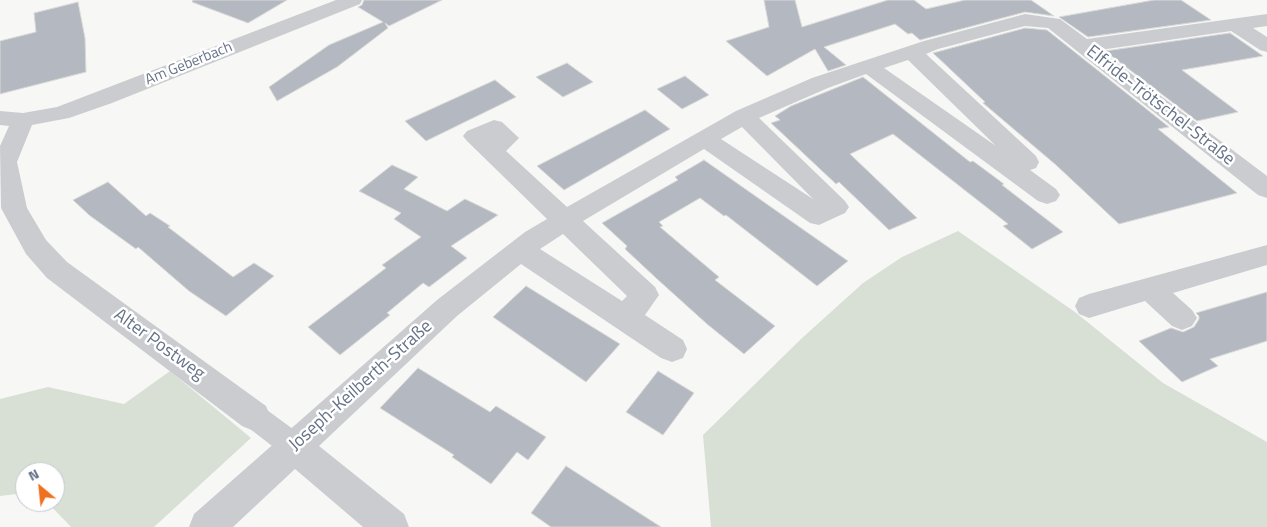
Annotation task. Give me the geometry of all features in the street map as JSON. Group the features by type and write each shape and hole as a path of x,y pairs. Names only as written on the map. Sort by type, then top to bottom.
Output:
{"street":[{"name":"Am Geberbach","path":"12,119 61,113 104,98 353,0"},
{"name":"Joseph-Keilberth-Straße","path":"206,527 447,308 521,250 566,220 744,116 820,83 931,45 1025,20 1053,23"},
{"path":"1083,46 1267,20"},
{"name":"Elfride-Trötschel-Straße","path":"1053,23 1267,189"},
{"path":"1234,24 1267,46"},
{"path":"912,52 1027,162 1012,168"},
{"path":"868,66 1047,195"},
{"path":"704,138 819,216 836,207 744,116"},
{"name":"Alter Postweg","path":"12,119 5,162 14,208 36,247 57,270 295,447 391,527"},
{"path":"491,151 645,295 625,318"},
{"path":"521,250 672,349"},
{"path":"1089,306 1267,255"},
{"path":"1149,288 1182,318"}],"shaded area":[{"path":"958,231 1075,312 1163,383 1267,442 1267,527 711,527 703,435 801,339 863,283 902,257"},
{"path":"170,371 251,438 154,527 71,527 57,512 65,512 65,462 15,462 15,494 0,496 0,399 48,387 124,404"}],"building":[{"path":"193,0 287,0 248,23 192,2"},
{"path":"364,0 442,0 389,26 385,23 388,28 337,67 277,101 269,87 329,45 383,22 358,7 362,5"},
{"path":"764,0 795,0 802,27 888,0 914,0 926,9 965,0 1031,0 1054,16 1025,12 920,40 912,33 908,34 895,24 824,47 846,65 828,71 815,49 767,76 726,41 769,27"},
{"path":"1154,0 1181,0 1211,20 1088,37 1059,17"},
{"path":"78,2 85,38 86,72 0,94 0,41 36,32 34,13"},
{"path":"1025,28 1047,30 1169,127 1158,129 1237,193 1119,224 1056,165 983,103 985,102 933,53"},
{"path":"1230,33 1263,56 1182,70 1238,112 1197,121 1105,51"},
{"path":"567,63 593,82 563,97 536,77"},
{"path":"685,76 709,95 682,109 657,89"},
{"path":"863,77 970,162 973,161 1004,184 1002,185 1063,232 1032,249 1003,226 1008,224 893,134 850,154 917,218 889,230 839,182 836,184 771,123 780,120 775,116 791,106"},
{"path":"495,80 516,97 426,141 405,121"},
{"path":"645,110 670,129 564,190 537,166"},
{"path":"704,160 848,261 817,286 726,215 724,216 700,198 659,222 663,226 660,227 719,277 715,280 775,326 744,354 656,278 625,249 627,246 602,223 678,180 675,177"},
{"path":"392,165 418,177 404,189 447,211 465,199 498,215 451,246 467,258 429,287 423,283 387,313 390,315 340,355 308,327 386,268 382,265 421,237 394,219 401,213 359,191"},
{"path":"108,182 146,216 150,213 170,226 168,227 233,277 254,263 274,276 226,316 189,291 138,247 136,249 89,215 73,200"},
{"path":"526,286 620,344 586,382 493,317"},
{"path":"1267,292 1267,341 1210,359 1218,366 1182,382 1139,341 1171,328 1183,332 1194,327 1199,319 1196,313"},
{"path":"418,368 490,412 496,406 546,437 528,460 517,452 491,484 452,457 454,455 380,408"},
{"path":"658,371 694,393 663,435 626,412"},
{"path":"566,466 661,527 551,527 531,513"}]}
